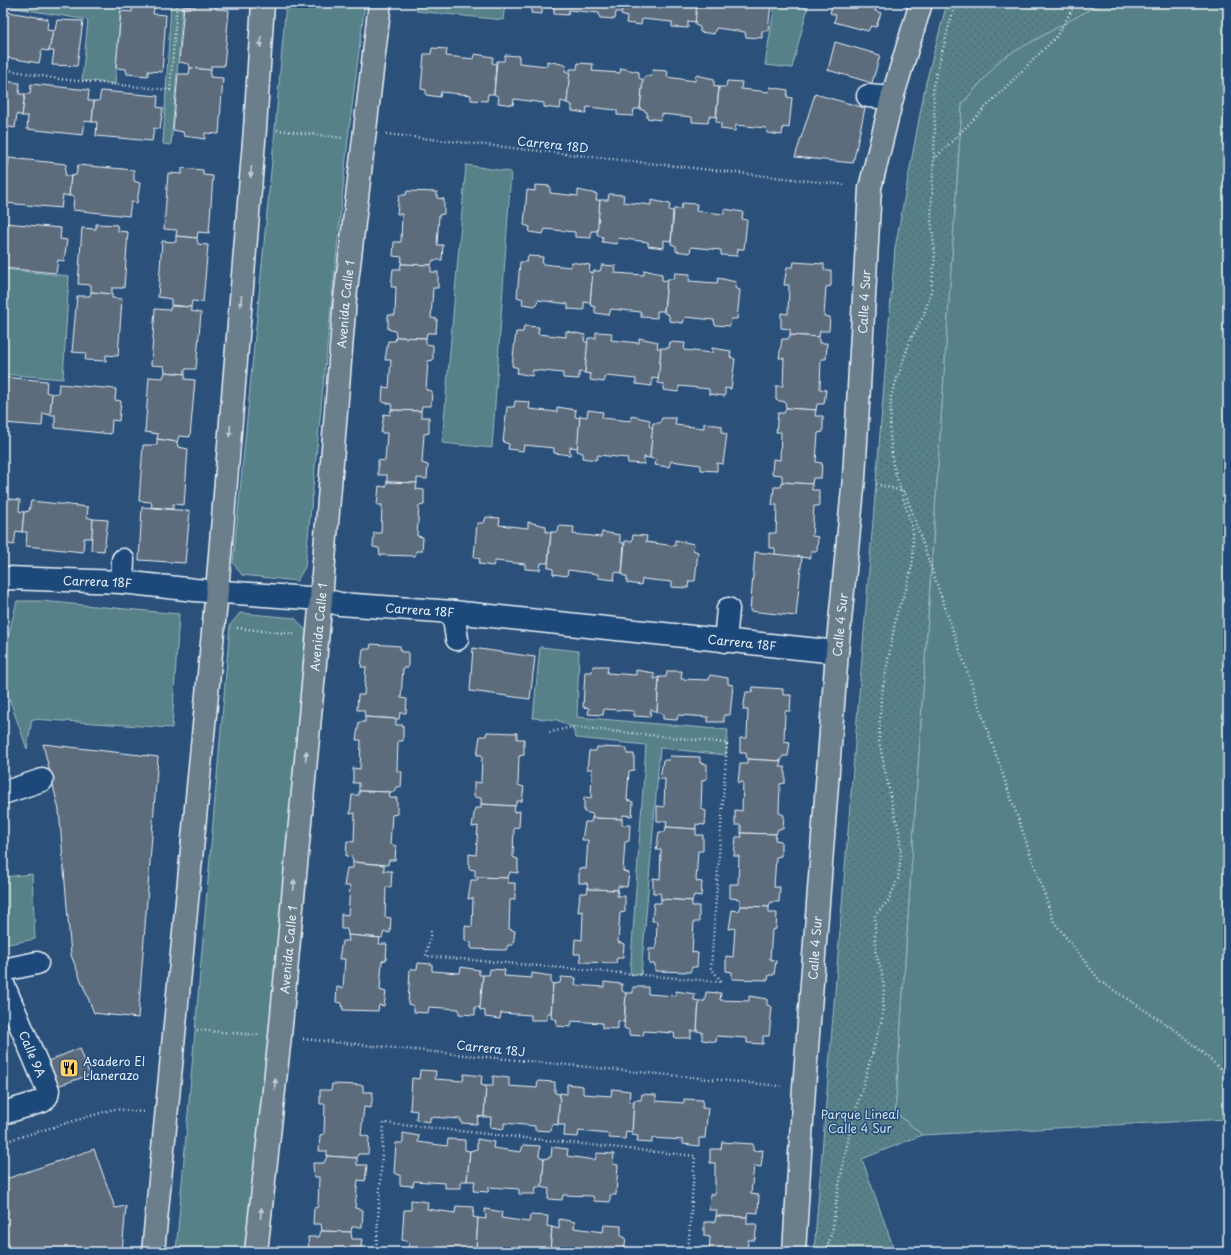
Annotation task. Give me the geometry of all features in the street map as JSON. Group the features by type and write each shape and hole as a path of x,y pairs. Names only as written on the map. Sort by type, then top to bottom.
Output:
{"main road":[{"path":"153,1252 214,626 255,129 263,3"},
{"name":"Avenida Calle 1","path":"256,1252 280,1036 318,636 345,299 380,3"},
{"name":"Calle 4 Sur","path":"794,1250 804,1088 837,652 854,478 870,188 892,98 920,3"}],"street":[{"path":"868,96 892,98"},
{"path":"122,582 123,560"},
{"name":"Carrera 18F","path":"3,580 7,578 122,582 195,590 321,599 340,604 453,612 837,652"},
{"path":"725,641 728,609"},
{"path":"453,612 457,639"},
{"path":"3,793 42,780"},
{"path":"3,970 37,963"},
{"name":"Calle 9A","path":"3,984 48,1090 47,1096 43,1101 3,1113"}],"path":[{"path":"3,69 59,78 170,90 178,3"},
{"path":"826,1250 833,1227 838,1190 850,1130 882,1019 884,989 882,973 875,950 875,915 888,901 898,879 901,855 899,831 879,741 881,698 897,612 907,587 913,561 913,530 893,465 890,436 891,396 911,338 923,317 931,292 935,254 931,218 935,128 933,86 955,3"},
{"path":"934,159 1056,37 1076,3"},
{"path":"255,129 348,139 364,131"},
{"name":"Carrera 18D","path":"364,131 870,188"},
{"path":"854,478 905,492 1054,922 1101,982 1177,1031 1228,1075"},
{"path":"214,626 318,636"},
{"path":"431,931 426,956 722,982 711,968 727,743 572,728 547,733"},
{"name":"Carrera 18J","path":"175,1028 280,1036 804,1088"},
{"path":"3,1142 114,1109 143,1112"},
{"path":"376,1252 384,1123 695,1156 688,1252"},
{"path":"794,1250 894,1252"}],"green space":[{"path":"3,3 121,3 115,84 82,80 88,20 3,6"},
{"path":"171,3 183,3 171,145 163,144"},
{"path":"286,3 365,3 348,139 305,567 297,581 242,575 233,563"},
{"path":"417,3 505,3 503,20 416,11"},
{"path":"775,3 809,3 792,68 765,65"},
{"name":"Parque Lineal Calle 4 Sur","path":"947,3 1101,3 1001,59 962,104 895,1112 922,1135 862,1159 895,1252 814,1252 895,248 926,82"},
{"path":"1101,3 1228,3 1228,1119 922,1135 895,1112 962,104 1001,59"},
{"path":"466,165 511,172 492,448 442,443"},
{"path":"3,269 69,276 63,379 3,374"},
{"path":"17,601 41,601 179,614 172,728 32,719 27,749 3,681 3,653"},
{"path":"240,613 295,618 308,633 247,1252 176,1252 230,625"},
{"path":"540,647 579,651 577,717 728,730 726,755 660,748 641,975 630,974 646,745 576,738 572,727 557,720 533,718"},
{"path":"32,874 35,939 3,945 3,877"}],"building":[{"path":"133,3 155,3 155,8 132,6"},
{"path":"195,3 216,3 216,9 229,10 224,66 211,66 211,70 190,68 189,64 179,62 184,6 195,7"},
{"path":"519,3 549,3 549,7 542,6 542,14 531,13 532,4"},
{"path":"549,3 623,3 622,12 616,12 615,19 600,18 599,13 569,10 568,15 554,14 554,8 549,7"},
{"path":"623,3 697,3 696,22 688,21 688,28 672,27 672,22 642,19 641,25 626,23 627,17 621,15"},
{"path":"697,3 771,3 768,31 762,31 762,38 746,37 745,32 716,28 714,34 700,32 700,27 695,25"},
{"path":"833,3 877,3 875,11 881,13 876,27 871,26 868,31 834,22 836,15 830,13"},
{"path":"132,6 154,8 153,14 166,15 162,72 148,71 148,76 127,74 126,69 116,68 121,11 132,12"},
{"path":"3,11 48,19 47,30 53,31 49,51 42,50 39,63 3,57"},
{"path":"57,20 83,21 77,66 52,65 54,51 49,51"},
{"path":"835,42 880,55 872,83 828,70"},
{"path":"432,48 447,49 446,56 474,59 475,54 493,57 492,63 496,64 494,94 488,94 487,101 471,100 471,95 441,92 440,97 426,95 426,90 421,89 424,54 431,54"},
{"path":"505,55 519,56 519,63 547,66 547,61 566,65 565,71 570,73 567,103 561,101 560,109 544,107 544,103 514,99 513,105 498,103 499,97 494,94 497,61 504,61"},
{"path":"578,63 593,64 592,71 620,73 621,68 639,72 639,78 643,80 640,109 634,109 633,116 617,115 617,110 587,107 586,113 572,111 572,105 567,103 570,69 577,69"},
{"path":"190,68 211,70 210,77 223,78 219,134 205,133 205,139 184,136 183,132 173,130 178,74 189,74"},
{"path":"653,70 668,71 667,77 695,81 696,75 714,79 714,86 719,87 716,117 709,116 708,123 692,122 692,117 662,114 661,120 647,118 647,112 640,109 643,80 645,76 652,76"},
{"path":"3,81 20,83 19,94 25,94 22,116 17,114 15,128 3,126"},
{"path":"727,81 742,82 741,89 769,92 770,87 788,90 787,97 792,98 789,128 783,127 782,135 767,133 766,128 736,125 735,131 721,129 721,123 716,122 719,87 726,87"},
{"path":"31,84 89,90 88,101 94,101 92,122 85,121 83,135 27,129 28,116 22,116 25,94 30,94"},
{"path":"101,91 158,96 157,107 163,108 160,129 154,128 152,141 96,136 97,122 92,122 94,101 99,101"},
{"path":"815,94 865,108 853,163 795,157"},
{"path":"9,158 66,164 65,175 71,176 69,196 63,195 61,208 5,203 6,189 3,190 3,170 8,168"},
{"path":"78,165 134,170 134,181 140,183 137,203 131,202 129,216 73,210 74,196 69,196 71,176 76,175"},
{"path":"182,168 203,170 203,175 213,176 209,233 198,232 197,238 176,236 177,230 164,229 168,173 182,174"},
{"path":"535,185 550,186 550,193 578,196 578,190 597,194 596,200 600,200 598,231 591,231 591,238 575,237 575,232 545,229 543,234 529,232 530,227 524,225 527,190 535,191"},
{"path":"407,191 437,192 437,198 444,199 444,214 439,215 437,245 443,245 442,260 433,260 431,265 401,264 402,257 393,256 394,242 401,242 402,214 397,214 399,195 406,195"},
{"path":"609,194 624,195 623,202 651,205 651,200 670,204 669,210 673,211 671,241 664,240 664,248 648,246 648,242 618,238 617,244 602,242 603,237 597,235 600,200 608,200"},
{"path":"682,203 697,204 696,211 724,214 724,209 743,212 742,219 747,220 744,249 738,249 737,256 721,255 721,250 691,247 690,253 676,251 676,246 671,244 674,209 681,209"},
{"path":"5,223 61,228 60,239 67,240 64,261 58,260 56,273 3,268 3,232"},
{"path":"96,224 117,225 118,231 128,232 124,288 112,288 112,294 91,292 91,285 78,284 82,228 96,229"},
{"path":"176,236 197,238 198,244 208,245 203,302 192,301 191,307 171,305 171,299 158,297 162,241 176,242"},
{"path":"528,256 543,257 542,264 571,267 571,262 590,265 589,272 593,273 590,303 584,302 584,310 568,309 568,304 538,300 536,306 522,304 523,299 517,297 520,262 527,262"},
{"path":"794,262 824,264 824,270 831,270 831,286 826,287 824,316 830,317 829,331 820,331 819,337 790,335 790,329 781,328 781,313 788,314 789,285 784,285 787,267 793,267"},
{"path":"401,264 431,265 431,272 438,272 438,288 433,288 431,318 437,319 436,333 427,333 426,338 396,337 395,331 388,329 388,315 395,315 396,287 391,287 393,269 400,269"},
{"path":"602,265 616,266 615,273 644,275 644,270 662,274 662,280 667,281 664,311 657,311 657,318 641,317 641,312 611,309 609,315 595,313 595,307 590,305 593,271 600,271"},
{"path":"675,273 690,274 689,281 717,283 718,278 736,282 735,288 740,290 737,319 731,319 730,326 715,325 714,320 685,317 683,323 669,321 669,315 664,313 667,279 674,279"},
{"path":"91,292 112,294 112,298 122,299 118,356 106,355 106,361 85,360 86,353 72,352 77,296 90,296"},
{"path":"171,306 191,307 191,311 201,313 196,369 185,369 185,374 165,372 164,366 151,365 155,309 170,310"},
{"path":"524,326 539,327 538,334 566,337 566,331 585,335 584,341 588,343 585,373 579,372 579,379 563,378 563,373 533,370 532,376 517,373 518,368 512,366 516,332 523,332"},
{"path":"596,332 612,333 611,340 639,343 639,338 658,342 657,348 661,348 659,379 652,378 652,386 636,384 636,379 606,376 604,382 590,380 591,374 585,373 588,338 596,338"},
{"path":"790,335 819,337 819,343 827,343 826,359 821,359 820,389 826,390 824,404 817,404 816,410 786,408 785,402 776,400 776,386 783,386 784,358 779,358 782,339 788,339"},
{"path":"396,337 426,338 426,344 433,345 433,360 428,361 426,390 432,391 431,406 422,406 421,411 391,410 392,404 382,402 383,387 389,388 391,360 385,360 388,341 395,341"},
{"path":"670,342 685,343 684,350 712,353 712,348 731,351 730,357 735,359 731,389 725,388 725,396 709,394 709,389 679,386 678,392 663,390 664,384 658,383 661,348 669,348"},
{"path":"165,372 185,374 185,379 195,380 190,437 179,436 177,442 157,439 158,434 145,432 149,377 163,378"},
{"path":"3,377 47,381 46,392 52,394 50,415 43,413 42,426 3,423"},
{"path":"59,384 116,389 115,400 121,401 119,421 112,420 111,434 55,428 55,415 50,415 52,394 58,393"},
{"path":"515,401 530,402 529,409 557,412 557,407 576,410 575,417 580,418 578,448 570,447 570,455 554,453 554,448 524,445 523,451 508,449 509,444 503,442 507,407 514,407"},
{"path":"786,408 816,410 815,416 823,416 823,432 818,433 816,462 822,463 821,478 813,478 812,484 782,482 782,475 772,474 773,459 780,460 781,432 776,432 778,413 784,413"},
{"path":"391,410 421,411 421,417 429,417 429,433 424,434 422,463 428,465 427,479 417,478 417,483 387,482 387,475 378,475 378,460 385,461 387,433 381,433 384,414 390,415"},
{"path":"588,410 603,412 602,418 631,421 631,416 650,420 649,426 653,428 650,458 644,457 644,464 628,463 627,458 598,455 596,460 582,458 583,453 577,451 580,416 587,417"},
{"path":"662,418 676,418 675,425 704,428 704,423 722,426 722,433 727,434 723,464 717,463 717,471 701,470 701,465 671,461 669,467 655,465 656,460 650,458 653,423 660,423"},
{"path":"157,439 177,442 178,447 188,449 184,505 173,504 173,509 151,507 152,502 139,501 143,445 157,445"},
{"path":"387,482 417,483 416,489 424,490 424,505 419,506 417,536 423,537 422,551 416,551 415,556 380,555 379,548 373,547 374,533 381,533 382,505 377,505 379,486 386,487"},
{"path":"782,482 812,484 812,490 819,490 819,506 814,506 812,536 818,537 817,551 811,551 810,558 775,555 775,548 769,548 769,533 776,533 777,505 772,505 774,487 781,487"},
{"path":"3,498 20,500 19,511 24,512 22,532 16,531 14,545 3,543"},
{"path":"31,501 88,507 87,517 93,519 92,538 84,538 83,552 26,546 27,532 22,532 24,512 29,511"},
{"path":"142,507 190,511 185,563 139,560"},
{"path":"486,517 500,518 499,525 528,528 528,522 546,526 546,532 551,532 548,563 541,563 540,570 525,569 525,564 495,561 493,566 479,564 480,559 474,557 477,523 484,523"},
{"path":"93,519 108,520 104,551 91,550"},
{"path":"559,526 574,527 573,534 601,537 602,532 620,535 620,542 624,543 622,573 615,572 614,580 598,578 598,574 568,570 567,576 553,574 553,569 548,567 551,532 558,532"},
{"path":"633,535 647,536 646,542 675,546 675,540 694,544 693,550 698,552 695,581 689,581 688,588 672,587 672,582 642,579 641,585 627,583 627,577 622,575 625,541 632,541"},
{"path":"755,552 802,557 796,616 750,611"},
{"path":"371,644 400,646 401,652 408,652 408,668 403,668 401,698 407,699 406,713 400,713 399,719 365,717 364,710 357,710 358,695 364,695 366,667 361,667 363,649 370,649"},
{"path":"473,648 535,657 530,699 470,691"},
{"path":"593,666 608,666 607,673 636,675 636,670 654,673 654,679 659,677 657,712 651,709 650,717 634,716 634,711 604,709 603,715 588,714 589,708 583,707 585,672 592,672"},
{"path":"667,671 682,671 681,679 709,680 710,675 728,678 728,684 733,685 730,715 724,715 724,722 708,722 708,717 678,715 677,720 663,719 663,714 657,712 659,677 666,677"},
{"path":"753,687 783,689 783,695 791,695 790,711 785,711 784,741 790,742 788,756 783,756 781,761 747,759 746,753 740,753 740,738 747,738 748,710 743,710 746,692 752,692"},
{"path":"365,717 396,719 396,725 403,725 403,741 398,741 397,771 402,772 401,787 396,787 394,792 359,791 359,783 353,783 353,768 360,769 361,740 356,740 359,722 365,722"},
{"path":"487,732 517,733 517,739 524,739 524,755 519,756 518,785 524,787 522,801 517,801 515,806 481,804 481,798 474,797 474,782 481,783 482,755 477,755 480,736 486,736"},
{"path":"43,744 158,757 138,1018 94,1013 71,955 59,810"},
{"path":"597,747 627,748 627,754 634,754 634,770 629,771 627,800 633,802 632,816 623,815 622,819 592,818 593,814 584,812 584,797 591,798 592,769 587,769 589,751 596,751"},
{"path":"670,756 700,757 700,763 707,764 707,779 702,780 701,809 706,811 705,825 696,824 696,829 666,827 667,821 657,821 657,806 664,807 665,779 660,779 663,760 669,760"},
{"path":"747,759 781,761 780,767 785,767 785,783 780,784 779,813 784,815 783,829 778,829 776,834 741,833 741,825 735,825 735,810 742,811 743,782 738,783 740,764 747,764"},
{"path":"359,791 390,792 389,798 397,798 397,814 392,815 390,844 396,846 395,860 389,860 388,865 353,862 352,857 346,856 347,841 354,842 355,813 350,814 352,795 359,795"},
{"path":"481,804 515,806 514,812 520,811 519,827 514,828 513,857 518,859 518,873 510,872 508,878 475,877 475,870 469,869 469,854 476,855 478,826 472,827 475,808 481,808"},
{"path":"592,818 622,819 622,825 630,825 629,841 625,842 623,871 629,873 627,887 618,886 618,890 588,889 587,883 579,883 579,868 586,869 588,840 582,840 585,822 591,822"},
{"path":"666,827 696,829 696,835 703,835 703,851 698,851 696,881 702,882 701,896 694,895 692,901 661,899 660,893 653,893 653,878 660,879 661,850 656,850 659,832 665,832"},
{"path":"741,833 776,834 775,840 781,841 781,856 776,857 774,887 780,887 779,902 771,902 769,907 740,906 740,899 730,898 730,884 738,884 739,856 734,856 736,837 742,837"},
{"path":"353,862 384,865 384,871 392,871 391,887 386,887 385,917 391,918 390,933 384,932 382,938 348,935 347,929 341,929 341,914 348,915 350,886 344,886 347,868 353,868"},
{"path":"478,877 508,878 508,883 515,883 515,899 510,900 509,929 515,931 513,945 508,945 506,950 471,949 471,942 465,941 465,926 472,927 473,898 468,899 471,880 477,880"},
{"path":"588,889 618,890 617,896 625,896 625,912 620,913 618,942 624,944 623,958 617,958 616,963 581,962 580,954 574,954 575,939 582,940 583,911 578,912 580,893 587,893"},
{"path":"661,899 692,901 692,906 699,906 699,922 694,922 692,952 698,953 697,967 692,967 690,972 655,971 655,964 649,964 649,949 656,949 657,921 652,921 654,903 661,903"},
{"path":"740,906 769,907 769,913 777,913 776,929 772,930 770,959 776,961 774,975 769,975 768,980 732,979 732,972 726,971 726,956 733,957 735,928 729,929 732,910 738,911"},
{"path":"348,935 380,938 379,944 387,944 386,960 382,961 380,990 386,992 384,1006 379,1005 378,1011 343,1010 342,1003 336,1002 337,987 343,988 345,959 339,959 342,941 349,941"},
{"path":"418,963 432,964 432,971 460,973 461,967 479,970 479,975 483,975 480,1008 475,1007 475,1015 459,1014 459,1009 429,1007 428,1013 414,1012 414,1006 408,1004 410,969 417,969"},
{"path":"490,969 505,970 504,976 532,978 532,973 551,976 551,983 553,984 551,1013 547,1013 547,1020 531,1020 531,1015 501,1013 500,1019 485,1017 485,1011 480,1010 483,975 489,975"},
{"path":"561,977 576,978 575,985 604,987 604,982 622,984 622,991 626,993 624,1022 618,1021 618,1029 602,1028 602,1023 572,1021 571,1027 556,1026 557,1020 551,1018 553,984 560,983"},
{"path":"633,987 648,987 648,994 676,996 676,991 695,994 694,1000 699,1001 697,1031 691,1031 691,1038 675,1038 674,1033 644,1031 643,1036 629,1035 629,1030 624,1028 626,993 633,993"},
{"path":"706,992 721,993 720,1000 749,1001 749,996 767,999 767,1005 772,1007 769,1036 763,1036 763,1044 747,1043 747,1038 717,1036 716,1042 702,1040 702,1032 697,1031 699,1001 705,1001"},
{"name":"Asadero El Llanerazo","path":"80,1048 90,1075 57,1086 48,1061"},
{"path":"420,1070 436,1071 435,1079 463,1081 464,1074 482,1076 481,1085 486,1086 484,1117 478,1116 477,1124 461,1123 461,1119 430,1117 430,1122 416,1120 417,1111 410,1110 412,1078 419,1079"},
{"path":"493,1076 509,1078 509,1086 537,1088 538,1081 555,1082 555,1093 560,1094 558,1125 552,1124 551,1131 535,1130 535,1126 504,1123 504,1129 490,1127 491,1117 484,1117 486,1086 493,1086"},
{"path":"332,1084 363,1085 363,1092 373,1092 371,1108 364,1107 361,1135 369,1137 368,1154 358,1154 357,1158 327,1156 327,1151 319,1151 320,1135 324,1134 325,1104 320,1104 320,1090 331,1090"},
{"path":"567,1084 583,1086 583,1094 611,1096 612,1089 630,1091 629,1101 634,1102 632,1132 626,1131 625,1139 609,1138 609,1134 579,1131 578,1137 564,1136 565,1125 558,1125 560,1093 567,1094"},
{"path":"642,1094 656,1095 656,1101 684,1103 684,1099 703,1100 702,1108 708,1108 705,1138 699,1138 699,1146 683,1144 683,1140 652,1138 652,1143 637,1142 638,1136 632,1135 634,1100 641,1100"},
{"path":"403,1133 419,1136 418,1142 447,1146 448,1139 465,1140 465,1150 470,1151 467,1181 461,1181 461,1188 445,1188 445,1183 414,1181 413,1186 400,1185 400,1175 394,1173 396,1143 403,1143"},
{"path":"477,1139 494,1142 493,1148 521,1152 523,1145 540,1146 539,1156 544,1159 542,1187 536,1187 535,1194 519,1194 519,1189 489,1187 488,1192 473,1191 475,1181 467,1181 470,1151 477,1149"},
{"path":"722,1142 753,1144 753,1151 763,1150 761,1167 754,1166 751,1194 759,1195 758,1213 748,1212 747,1217 716,1216 717,1210 709,1210 710,1194 715,1194 715,1163 710,1163 710,1149 721,1149"},
{"path":"552,1147 568,1149 567,1156 595,1160 597,1153 614,1154 613,1164 618,1165 616,1195 610,1195 610,1202 594,1201 593,1196 563,1195 562,1200 548,1199 549,1189 542,1187 544,1159 551,1157"},
{"path":"94,1149 115,1208 126,1206 122,1252 3,1252 3,1180"},
{"path":"327,1156 357,1158 357,1165 367,1165 365,1181 358,1180 355,1208 363,1210 362,1227 352,1227 351,1232 322,1231 321,1224 313,1224 314,1208 318,1207 319,1177 314,1177 313,1163 324,1163"},
{"path":"411,1200 428,1202 427,1209 455,1213 456,1206 474,1207 473,1217 478,1218 476,1250 470,1247 469,1252 453,1252 453,1250 423,1248 422,1252 408,1252 409,1242 402,1240 404,1210 411,1210"},
{"path":"485,1209 502,1212 501,1218 529,1222 530,1215 548,1216 547,1226 552,1227 550,1252 483,1252 476,1250 478,1218 486,1219"},
{"path":"716,1216 747,1217 747,1224 757,1224 755,1240 748,1240 747,1252 709,1252 710,1237 704,1236 704,1222 715,1222"},
{"path":"559,1219 575,1222 574,1228 603,1232 604,1225 621,1226 621,1236 626,1238 624,1252 550,1252 552,1227 559,1229"},
{"path":"321,1231 351,1232 352,1239 362,1239 360,1252 309,1251 308,1237 319,1237"}],"place":[{"name":"Asadero El Llanerazo","path":"69,1068"}]}
